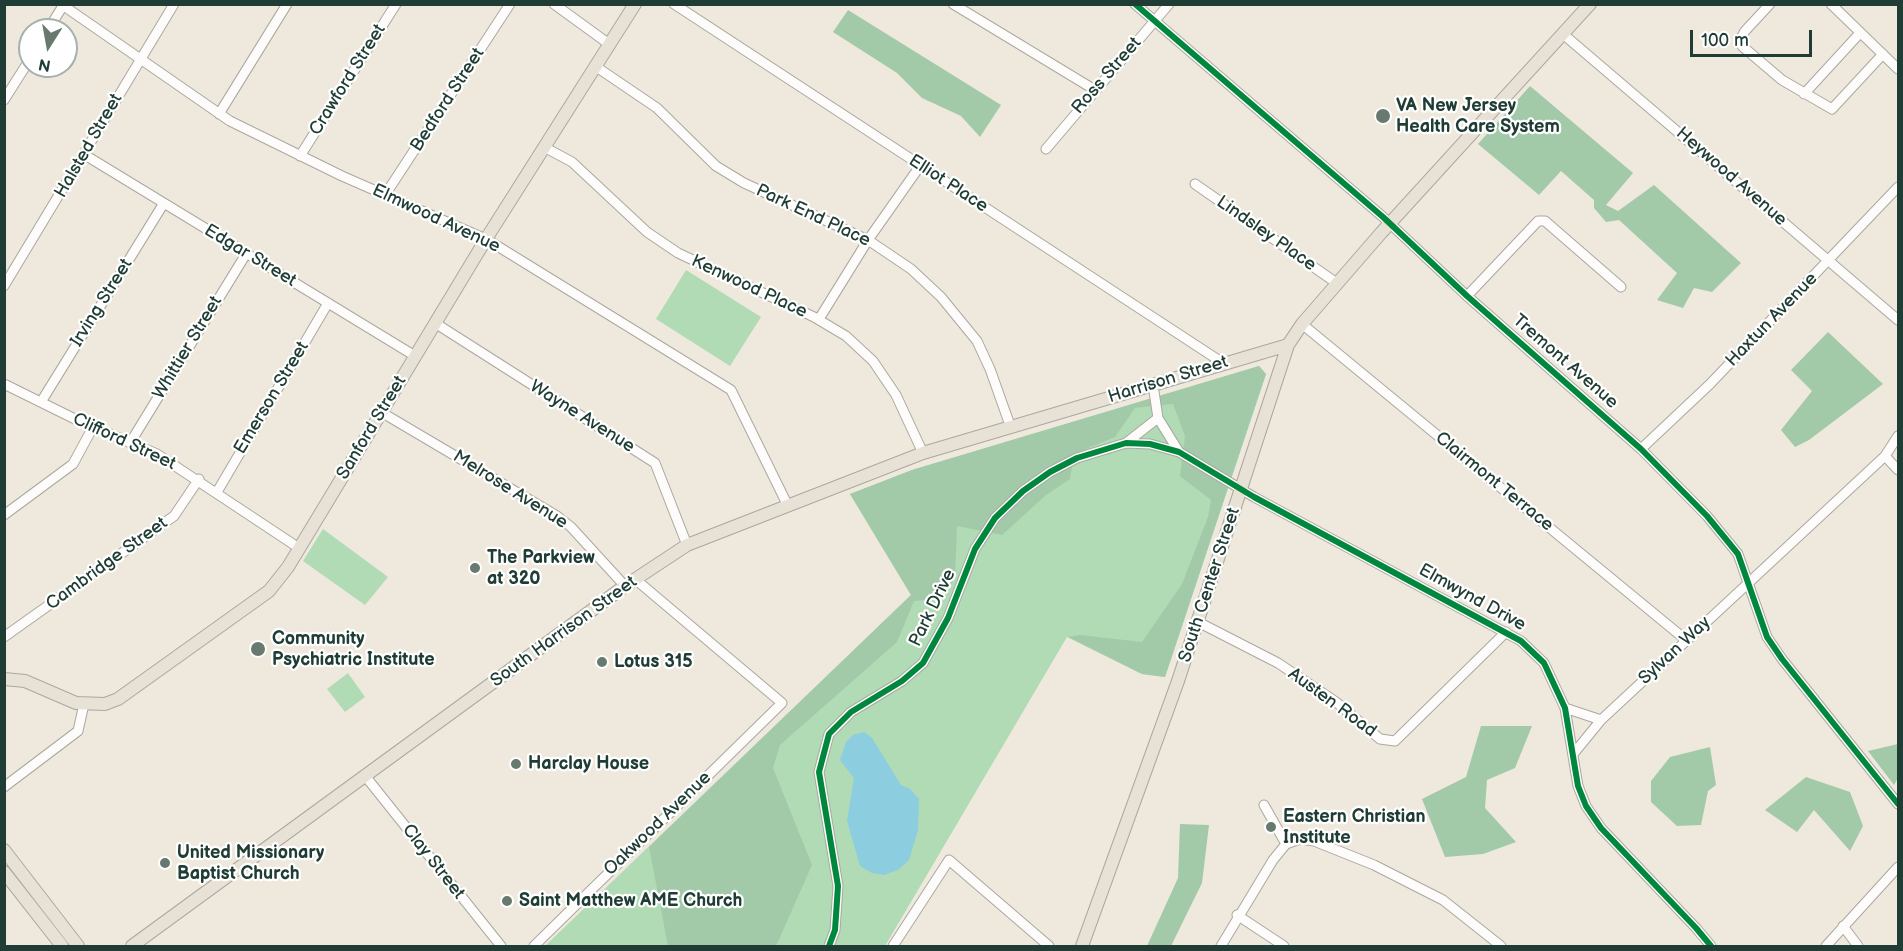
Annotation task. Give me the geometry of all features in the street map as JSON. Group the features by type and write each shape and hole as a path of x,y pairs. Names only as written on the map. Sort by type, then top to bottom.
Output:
{"main road":[{"name":"Sanford Street","path":"4,679 25,681 53,695 84,704 105,704 118,699 254,604 276,583 486,238 635,4"},
{"name":"South Center Street","path":"1082,946 1198,622 1288,345 1302,324 1390,224 1590,4"},
{"name":"Harrison Street","path":"1048,417 1288,345"},
{"name":"South Harrison Street","path":"132,946 630,583 687,545 923,453 1048,417"},
{"path":"4,850 78,946"},
{"path":"4,872 62,946"}],"street":[{"name":"Halsted Street","path":"4,286 174,4"},
{"path":"219,114 287,4"},
{"name":"Crawford Street","path":"300,156 396,4"},
{"name":"Bedford Street","path":"386,195 510,4"},
{"path":"554,4 609,44"},
{"name":"Elliot Place","path":"674,4 1223,363"},
{"path":"953,4 1095,90"},
{"name":"Tremont Avenue","path":"1135,4 1390,224 1467,296 1641,449 1725,536 1738,554 1767,637 1782,659 1899,804"},
{"name":"Ross Street","path":"1046,149 1169,4"},
{"path":"1770,4 1745,31 1740,40 1742,46 1804,94 1832,109 1883,54"},
{"path":"1831,4 1899,69"},
{"name":"Elmwood Avenue","path":"63,5 219,114 300,156 486,238 731,390 788,504"},
{"path":"55,18 63,5"},
{"path":"1804,94 1860,33"},
{"name":"Heywood Avenue","path":"1563,34 1899,320"},
{"name":"Park End Place","path":"596,66 657,108 716,166 744,183 868,240 911,269 941,297 976,341 990,369 1011,428"},
{"path":"4,99 18,77"},
{"name":"Kenwood Place","path":"544,147 572,162 647,232 678,253 819,319 846,336 873,361 896,395 923,453"},
{"name":"Edgar Street","path":"85,155 415,356"},
{"path":"819,319 868,240 920,166"},
{"name":"Lindsley Place","path":"1195,184 1338,284"},
{"name":"Haxtun Avenue","path":"1641,449 1710,384 1899,187"},
{"name":"Irving Street","path":"41,402 164,203"},
{"path":"1467,296 1538,222 1545,221 1621,287"},
{"name":"Whittier Street","path":"130,443 246,254"},
{"name":"Emerson Street","path":"217,492 328,303"},
{"name":"Wayne Avenue","path":"435,323 655,463 687,545"},
{"name":"Clairmont Terrace","path":"1302,324 1686,640"},
{"name":"Clifford Street","path":"4,384 93,427 157,454 199,479 299,548"},
{"path":"1153,386 1158,418 1179,452"},
{"name":"Melrose Avenue","path":"381,412 557,516 630,583 783,704"},
{"path":"1126,443 1158,418"},
{"path":"4,515 73,464 93,427"},
{"name":"Sylvan Way","path":"1574,753 1601,720 1885,456 1899,436"},
{"name":"Park Drive","path":"829,946 835,930 838,886 819,772 829,734 851,712 902,681 923,663 948,618 975,549 995,518 1023,491 1050,472 1077,458 1126,443 1150,444 1179,452 1242,490"},
{"path":"1885,456 1899,470"},
{"name":"Cambridge Street","path":"4,637 174,516 199,479"},
{"name":"Elmwynd Drive","path":"1242,490 1506,632 1521,641 1544,663 1565,708 1578,786 1586,806 1601,828 1711,946"},
{"name":"Austen Road","path":"1198,622 1278,663 1336,702 1380,739 1395,741 1506,632"},
{"path":"4,787 78,731 84,704"},
{"name":"Oakwood Avenue","path":"534,946 783,704"},
{"path":"1565,708 1601,720"},
{"name":"Clay Street","path":"366,777 501,946"},
{"path":"1264,805 1286,844"},
{"path":"1221,946 1238,915 1286,844 1300,839 1314,841 1374,865 1443,900 1501,946"},
{"path":"892,946 949,860 1049,946"},
{"path":"1826,946 1899,867"},
{"path":"1238,915 1284,946"},
{"path":"1843,926 1858,946"}],"green space":[{"path":"848,10 1001,105 980,137 961,116 922,98 897,73 833,32"},
{"path":"1530,86 1633,173 1606,205 1618,211 1654,185 1741,263 1712,292 1694,288 1683,308 1657,300 1677,273 1619,220 1606,222 1594,208 1594,200 1561,171 1539,195 1478,144"},
{"path":"686,270 761,317 730,366 656,319"},
{"path":"1828,332 1883,384 1809,440 1795,447 1781,430 1812,391 1791,370"},
{"path":"1259,366 1266,374 1165,677 1142,674 1067,637 885,946 545,946 911,595 850,494 912,470"},
{"path":"1259,366 1266,374 1165,677 1142,674 1068,637 1080,635 1142,642 1182,584 1208,517 1211,500 1180,476 1185,436 1173,404 1135,408 1115,437 1074,454 1070,479 1046,495 1002,535 957,526 955,577 943,599 914,601 897,642 780,745 773,768 812,865 776,946 668,946 649,847 911,595 850,494 912,470"},
{"path":"323,529 388,577 365,605 303,561"},
{"path":"348,673 365,697 345,712 327,689"},
{"path":"1481,726 1532,726 1515,768 1487,780 1485,808 1516,842 1483,854 1445,857 1422,799 1466,777"},
{"path":"1898,744 1898,778 1894,785 1868,751"},
{"path":"1710,747 1716,785 1708,791 1701,825 1677,826 1651,802 1651,781 1670,757"},
{"path":"1806,777 1850,792 1863,826 1850,851 1814,810 1797,832 1765,810"},
{"path":"1180,824 1209,825 1202,883 1171,946 1147,946 1178,878"}],"water":[{"path":"864,732 872,738 901,785 910,789 919,799 918,830 909,860 898,870 884,875 872,873 860,866 847,821 854,778 840,760 846,742 853,735"}],"cycle path":[{"path":"1135,4 1383,217 1467,296 1641,449 1707,516 1738,554 1767,637 1898,804"},
{"path":"829,946 835,930 838,886 819,772 829,734 851,712 902,681 923,663 948,618 975,549 995,518 1023,491 1050,472 1077,458 1126,443 1150,444 1179,452 1254,497 1521,641 1544,663 1565,708 1578,786 1586,806 1601,828 1711,946"}],"place":[{"name":"VA New Jersey Health Care System","path":"1383,116"},
{"name":"The Parkview at 320","path":"475,568"},
{"name":"Community Psychiatric Institute","path":"258,649"},
{"name":"Lotus 315","path":"602,662"},
{"name":"Harclay House","path":"516,764"},
{"name":"Eastern Christian Institute","path":"1271,827"},
{"name":"United Missionary Baptist Church","path":"165,863"},
{"name":"Saint Matthew AME Church","path":"507,901"}]}
